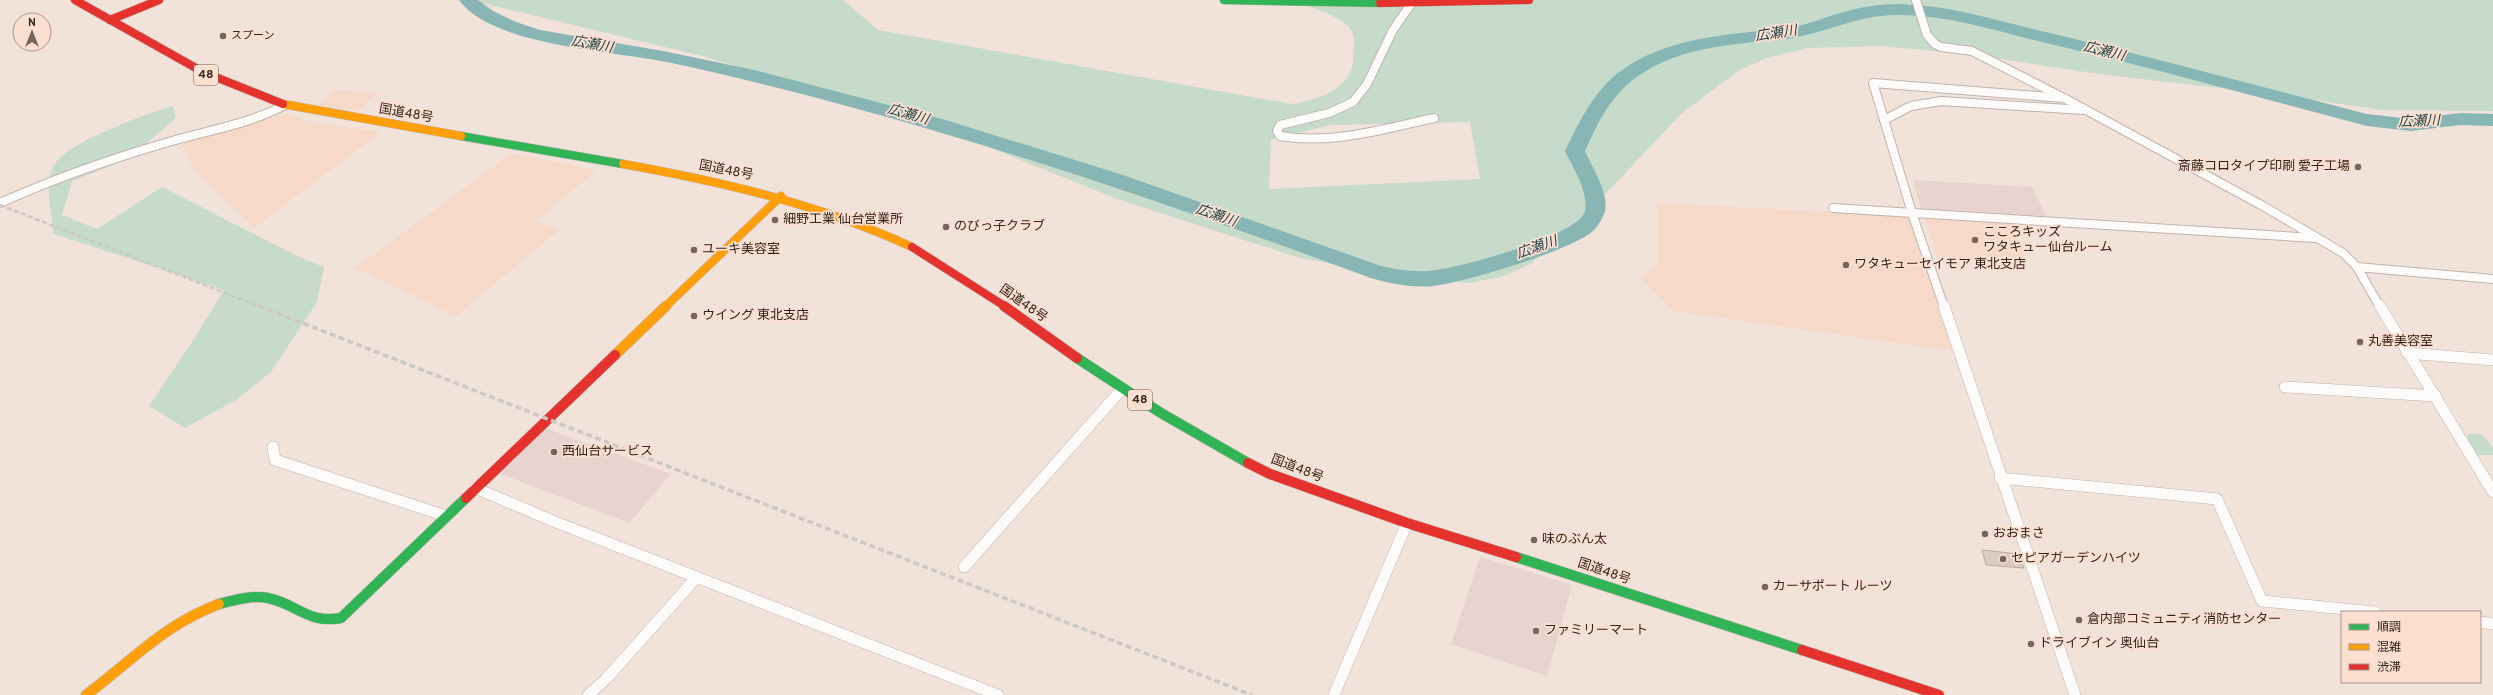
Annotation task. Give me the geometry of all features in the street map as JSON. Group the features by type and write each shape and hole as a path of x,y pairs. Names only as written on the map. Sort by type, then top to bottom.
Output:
{"main road":[{"name":"国道48号","path":"75,0 153,46 225,84 285,105 656,170 781,196 840,214 921,251 984,292 1122,389 1207,441 1270,474 1407,523 1554,569 1939,695"},
{"path":"110,20 159,0"},
{"path":"1224,0 1359,1 1411,4 1529,0"},
{"path":"86,695 102,684 156,636 173,624 233,601 257,597 272,597 313,620 323,623 333,622 345,614 781,196"}],"street":[{"path":"1916,0 1927,35 1930,40 1941,47 1972,50 2064,98 2343,253 2357,267 2407,353 2436,396 2493,492"},
{"path":"1411,4 1394,28 1355,100 1346,107 1332,112 1280,125 1277,131 1280,136 1291,138 1328,138 1362,134 1434,118"},
{"path":"2064,98 1873,83 1912,214 2000,478 2075,695"},
{"path":"1884,120 1906,106 1941,101 2087,111"},
{"path":"0,203 76,170 192,135 265,117 285,105"},
{"path":"1834,208 2317,238"},
{"path":"2357,267 2493,279"},
{"path":"2407,353 2493,360"},
{"path":"2285,387 2436,396"},
{"path":"964,567 1122,389"},
{"path":"273,447 275,460 446,516"},
{"path":"2000,478 2217,500 2262,601 2365,611"},
{"path":"475,488 565,526 998,695"},
{"path":"1334,695 1407,523"},
{"path":"588,695 606,679 697,577"},
{"path":"2481,622 2493,624"}],"shaded area":[{"path":"335,89 376,94 358,111 319,105"},
{"path":"286,114 315,123 381,132 254,228 193,168 181,142"},
{"path":"512,153 597,170 536,221 559,230 456,316 355,268"},
{"path":"1913,180 2032,187 2046,216 1921,209"},
{"path":"1657,203 1908,216 1953,351 1673,311 1641,279 1657,263"},
{"name":"こころキッズ ワタキュー仙台ルーム","path":"1924,216 2010,222 2027,263 1938,257"},
{"path":"545,428 671,474 629,523 501,474"},
{"path":"1480,557 1572,585 1547,676 1451,644"}],"green space":[{"path":"469,0 843,0 878,30 1292,104 1326,95 1347,79 1353,64 1354,40 1353,34 1348,26 1331,15 1310,7 1284,0 2493,0 2493,111 2382,110 2286,96 2092,73 1976,55 1882,46 1808,48 1766,58 1738,71 1682,113 1594,206 1531,264 1501,277 1468,283 1388,275 1297,257 1120,200 931,124 702,56","holes":["1470,122 1480,179 1269,189 1271,140 1330,125"]},
{"path":"173,106 176,118 128,159 72,181 62,215 97,229 162,187 299,257 324,267 317,302 271,372 236,400 185,428 149,406 194,339 224,290 54,234 49,191 50,174 53,167 60,158 73,148 107,130"},
{"path":"2468,434 2482,434 2493,448 2493,455 2478,455 2467,440"}],"building":[{"name":"セピアガーデンハイツ","path":"1982,550 2019,554 2024,568 1986,565"}],"waterway":[{"name":"広瀬川","path":"467,0 487,15 510,26 534,34 586,45 663,56 845,98 1025,150 1114,179 1202,209 1378,273 1399,277 1428,279 1448,276 1514,257 1560,240 1577,232 1587,225 1594,212 1595,202 1588,179 1575,151 1591,119 1606,96 1625,77 1639,68 1671,53 1688,48 1739,38 1800,32 1848,16 1873,11 1912,10 1950,15 2086,47 2367,120 2411,125 2460,119 2493,120"}],"railway":[{"path":"0,205 261,307"},
{"path":"259,306 1252,695"}],"traffic: fast":[{"path":"1224,0 1380,3"},
{"path":"461,136 623,164"},
{"path":"1077,358 1161,413 1248,463"},
{"path":"219,604 243,598 262,597 278,601 303,614 320,620 341,618 466,498"},
{"path":"1516,557 1802,650"}],"traffic: slow":[{"path":"283,104 461,136"},
{"path":"623,164 735,186 807,205 842,217 912,247"},
{"path":"615,355 781,196"},
{"path":"86,695 119,670 163,632 180,621 219,604"}],"traffic: jam":[{"path":"75,0 203,72 283,104"},
{"path":"110,20 159,0"},
{"path":"1380,3 1529,0"},
{"path":"912,247 984,292 1077,358"},
{"path":"466,498 615,355"},
{"path":"1248,463 1270,474 1407,523 1516,557"},
{"path":"1802,650 1939,695"}],"place":[{"name":"スプーン","path":"223,36"},
{"name":"斎藤コロタイプ印刷 愛子工場","path":"2358,167"},
{"name":"細野工業 仙台営業所","path":"775,220"},
{"name":"のびっ子クラブ","path":"946,227"},
{"name":"こころキッズ ワタキュー仙台ルーム","path":"1975,240"},
{"name":"ユーキ美容室","path":"694,250"},
{"name":"ワタキューセイモア 東北支店","path":"1846,265"},
{"name":"ウイング 東北支店","path":"694,316"},
{"name":"丸善美容室","path":"2360,342"},
{"name":"西仙台サービス","path":"554,452"},
{"name":"おおまさ","path":"1985,534"},
{"name":"味のぶん太","path":"1534,540"},
{"name":"セピアガーデンハイツ","path":"2003,559"},
{"name":"カーサポート ルーツ","path":"1765,587"},
{"name":"倉内部コミュニティ消防センター","path":"2079,620"},
{"name":"ファミリーマート","path":"1536,631"},
{"name":"ドライブイン 奥仙台","path":"2031,644"}]}
